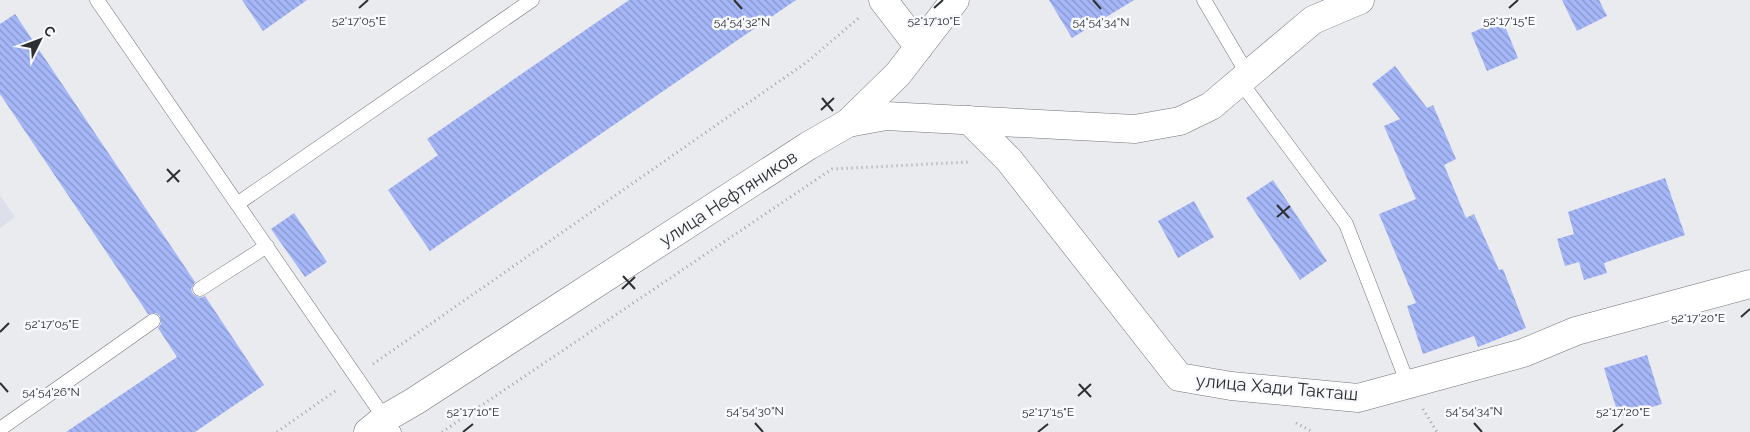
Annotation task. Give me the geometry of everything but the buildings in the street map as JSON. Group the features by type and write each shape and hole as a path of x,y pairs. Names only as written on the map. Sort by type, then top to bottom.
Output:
{"street":[{"path":"848,123 898,74 955,0"},
{"name":"улица Нефтяников","path":"382,428 424,395 808,146 848,123 886,116 1135,129 1180,121 1211,106 1313,20 1360,0"},
{"path":"875,6 919,47"},
{"name":"улица Хади Такташ","path":"969,120 1009,160 1179,377 1231,386 1358,398 1523,353 1576,331 1750,284"}],"lane":[{"path":"97,0 356,376 382,428"},
{"path":"237,204 532,0"},
{"path":"1204,0 1244,78 1346,224 1408,384"},
{"path":"200,290 267,246"},
{"path":"0,429 153,321"}],"path":[{"path":"277,432 807,62 875,6"},
{"path":"442,432 832,169 1009,160"}],"shaded area":[{"path":"0,195 15,217 0,228"}]}
